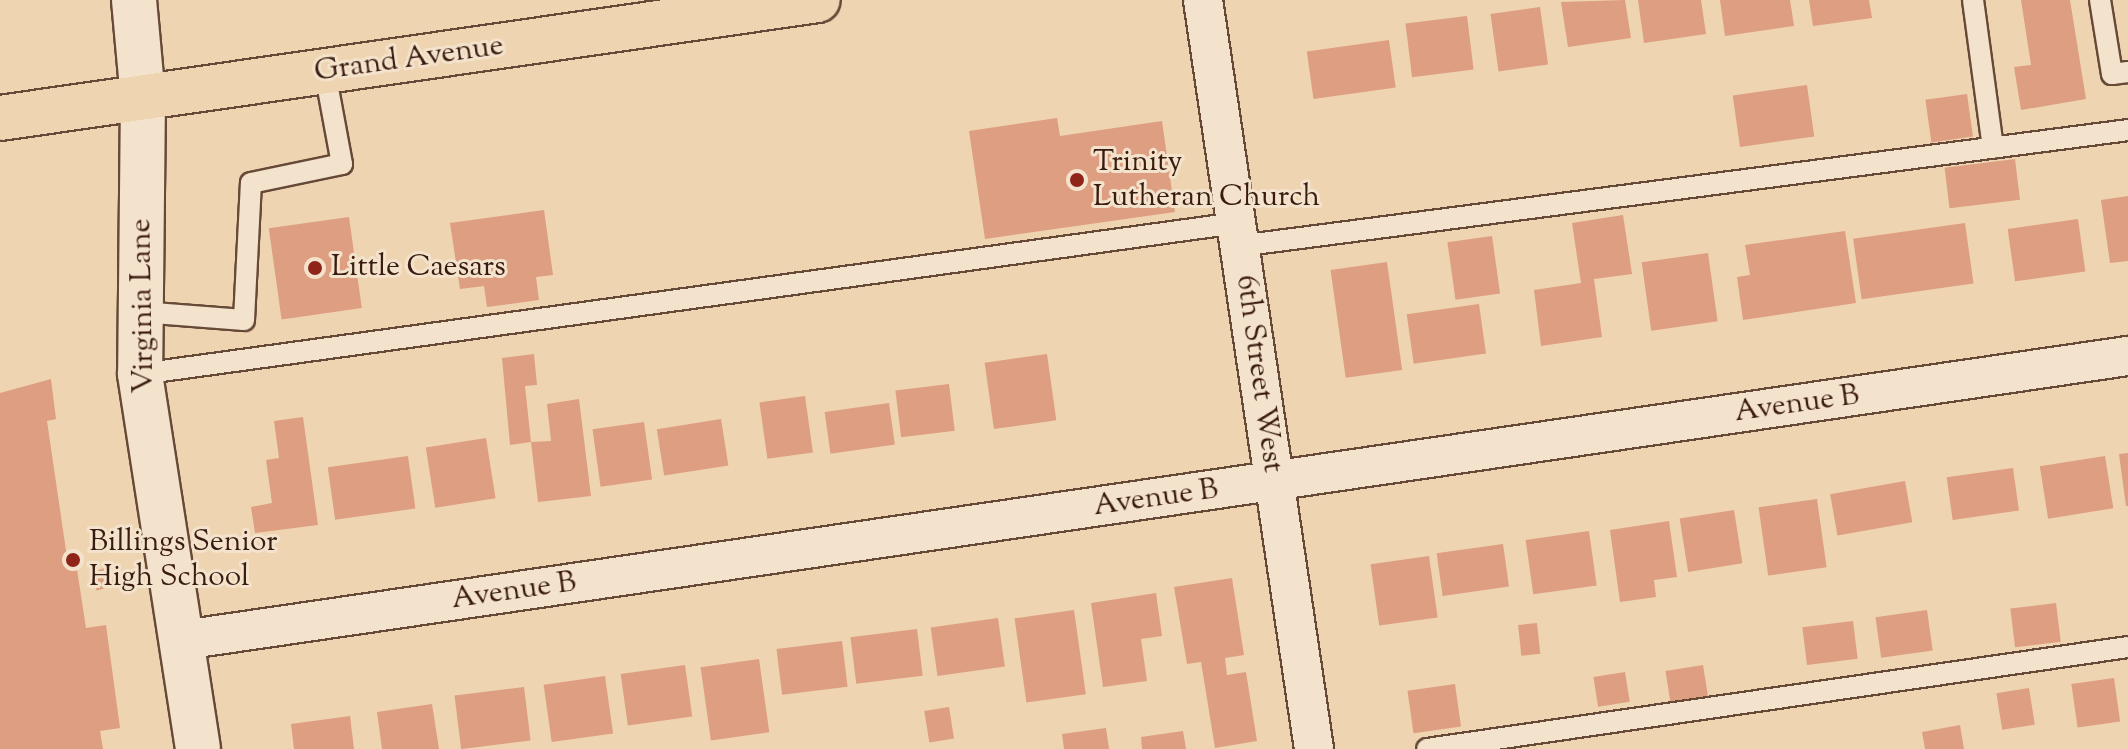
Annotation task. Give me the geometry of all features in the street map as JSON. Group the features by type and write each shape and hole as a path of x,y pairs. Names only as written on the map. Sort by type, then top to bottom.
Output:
{"main road":[{"name":"Grand Avenue","path":"0,118 818,0"}],"street":[{"name":"Virginia Lane","path":"134,0 143,98 140,374 198,749"},
{"name":"6th Street West","path":"1203,0 1314,749"},
{"name":"Avenue B","path":"183,640 2128,356"}],"lane":[{"path":"1973,0 1993,148"},
{"path":"2100,0 2112,74 2128,72"},
{"path":"141,312 244,320 251,183 342,164 325,72"},
{"path":"140,374 1237,234 2128,130"},
{"path":"1427,749 2128,647"}],"building":[{"path":"1625,0 1631,38 1568,47 1561,2"},
{"path":"1638,0 1701,0 1706,34 1644,43"},
{"path":"1720,0 1790,0 1794,26 1725,36"},
{"path":"1809,0 1869,0 1872,18 1813,26"},
{"path":"2021,0 2070,0 2086,99 2021,110 2014,67 2031,65"},
{"path":"1540,7 1548,64 1499,71 1490,14"},
{"path":"1467,16 1474,70 1412,77 1405,24"},
{"path":"1389,40 1396,88 1313,99 1307,52"},
{"path":"1807,85 1814,136 1740,147 1733,95"},
{"path":"1967,94 1973,137 1931,142 1925,100"},
{"path":"1057,118 1060,136 1162,121 1175,212 985,239 969,131"},
{"path":"2015,159 2020,200 1950,208 1945,168"},
{"path":"2128,196 2128,261 2110,263 2101,200"},
{"path":"544,210 553,275 536,277 539,300 487,307 484,286 460,289 450,223"},
{"path":"1623,215 1632,274 1594,279 1602,337 1541,346 1534,290 1581,283 1572,223"},
{"name":"Little Caesars","path":"349,217 362,308 282,319 269,228"},
{"path":"2078,219 2085,271 2015,281 2008,229"},
{"path":"1965,223 1973,283 1862,299 1853,239"},
{"path":"1845,231 1856,303 1743,320 1737,277 1750,275 1745,245"},
{"path":"1492,236 1500,293 1456,300 1447,242"},
{"path":"1708,253 1718,321 1651,331 1642,262"},
{"path":"1387,262 1402,370 1346,378 1331,270"},
{"path":"1479,304 1486,354 1414,364 1407,314"},
{"path":"534,354 537,385 525,386 531,442 510,445 502,358"},
{"path":"1047,354 1056,420 994,429 985,363"},
{"path":"51,379 56,419 47,421 68,564 76,563 86,628 106,625 120,728 100,731 103,749 0,749 0,393"},
{"path":"949,384 955,431 901,437 895,391"},
{"path":"805,396 813,452 767,459 759,402"},
{"path":"579,399 591,496 538,502 531,442 551,441 547,404"},
{"path":"889,403 895,445 830,454 825,412"},
{"path":"303,417 318,525 255,533 251,507 272,503 266,460 279,458 274,421"},
{"path":"721,419 728,465 664,476 657,429"},
{"path":"644,422 652,479 601,487 593,429"},
{"path":"486,438 496,498 435,508 426,448"},
{"path":"2128,453 2128,506 2126,506 2119,454"},
{"path":"408,456 415,508 335,520 328,467"},
{"path":"2105,456 2113,508 2048,519 2040,466"},
{"path":"2013,468 2019,511 1953,520 1947,477"},
{"path":"1905,481 1912,522 1837,536 1830,494"},
{"path":"1817,499 1827,567 1768,576 1759,507"},
{"path":"1734,510 1742,563 1688,572 1680,519"},
{"path":"1669,521 1677,577 1654,580 1656,597 1620,602 1610,530"},
{"path":"1589,531 1597,585 1533,594 1526,540"},
{"path":"1503,544 1509,587 1443,596 1437,553"},
{"path":"1429,556 1438,617 1379,626 1371,564"},
{"path":"108,567 114,585 97,591 91,573"},
{"path":"1232,578 1244,655 1225,658 1227,675 1246,672 1257,741 1215,748 1201,662 1187,664 1174,587"},
{"path":"1156,593 1162,636 1141,639 1147,681 1103,687 1091,603"},
{"path":"2056,603 2061,642 2015,647 2010,609"},
{"path":"1074,610 1086,694 1026,703 1015,618"},
{"path":"1927,610 1933,651 1881,658 1876,617"},
{"path":"998,618 1005,667 937,676 931,627"},
{"path":"1853,621 1858,659 1807,665 1802,627"},
{"path":"1537,623 1540,654 1521,656 1518,625"},
{"path":"917,629 923,676 856,684 850,637"},
{"path":"842,641 848,687 782,695 776,649"},
{"path":"759,659 769,732 711,740 701,667"},
{"path":"685,665 692,716 628,726 621,674"},
{"path":"1703,665 1708,698 1671,704 1665,671"},
{"path":"1625,672 1630,702 1598,707 1593,677"},
{"path":"605,676 613,733 552,742 544,685"},
{"path":"2114,678 2120,722 2078,728 2071,684"},
{"path":"1455,684 1461,727 1413,733 1407,691"},
{"path":"524,687 531,741 461,749 455,696"},
{"path":"2029,688 2035,725 2002,730 1996,693"},
{"path":"432,704 439,749 382,749 377,712"},
{"path":"949,707 954,739 929,743 924,711"},
{"path":"350,716 354,749 294,749 291,724"},
{"path":"1960,725 1964,749 1925,749 1922,732"},
{"path":"1106,728 1109,749 1064,749 1062,734"},
{"path":"1183,731 1186,749 1142,749 1141,737"}],"place":[{"name":"Trinity Lutheran Church","path":"1077,180"},
{"name":"Little Caesars","path":"315,268"},
{"name":"Billings Senior High School","path":"73,560"}]}
